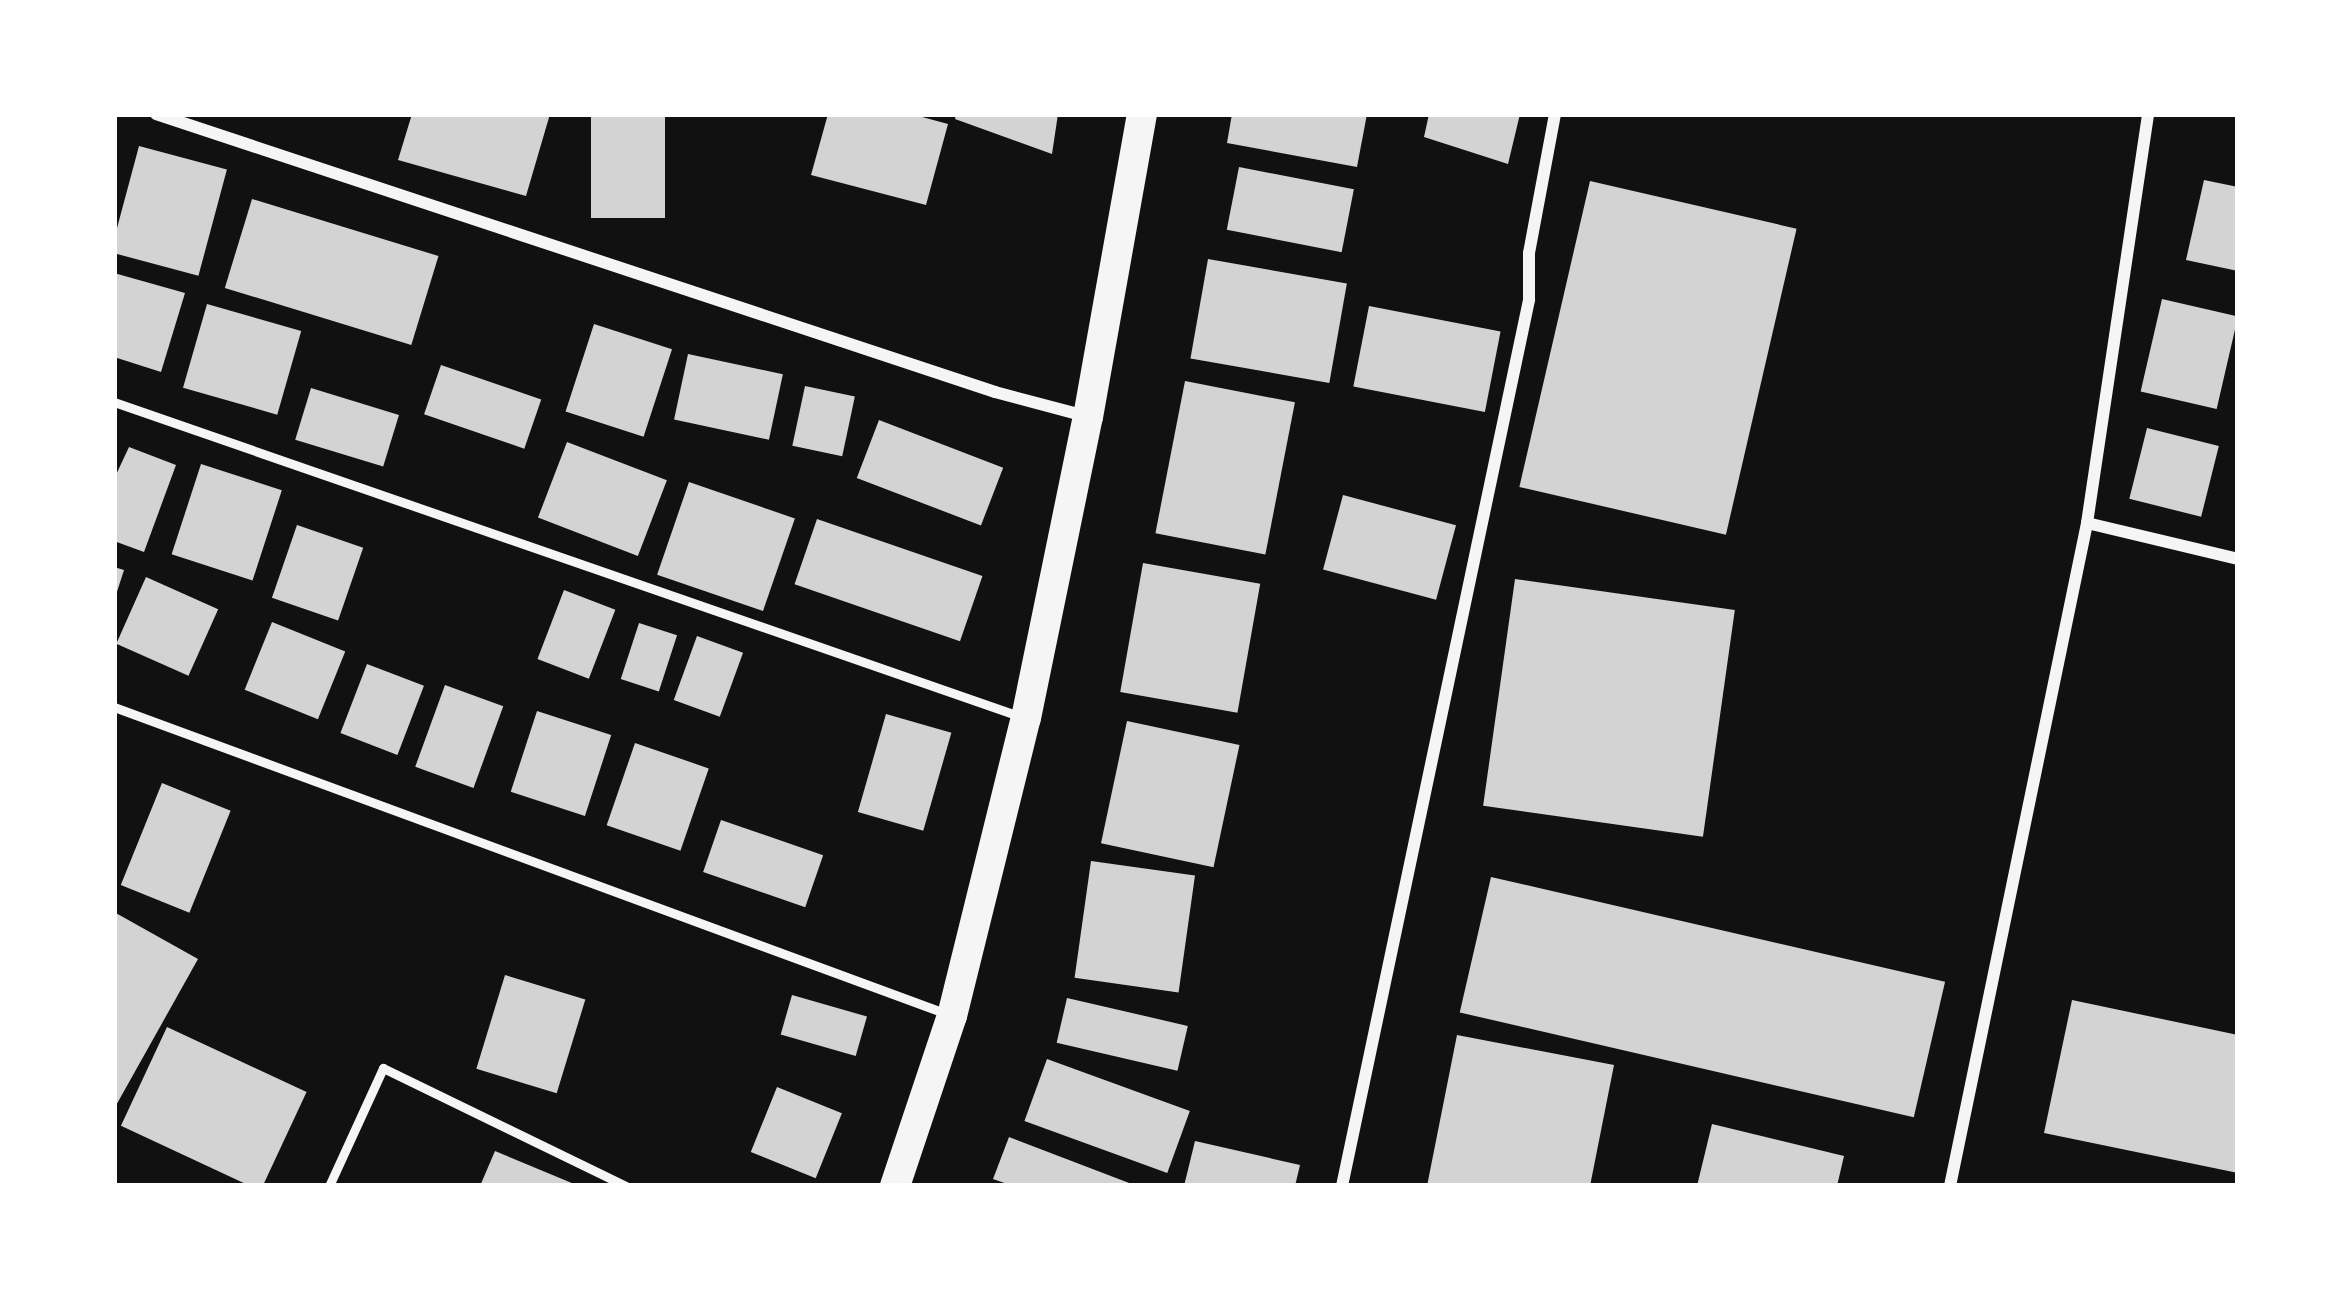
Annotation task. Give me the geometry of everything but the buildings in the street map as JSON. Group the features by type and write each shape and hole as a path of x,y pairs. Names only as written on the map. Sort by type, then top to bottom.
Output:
{"main road":[{"path":"895,1186 952,1016 1026,718 1088,417 1142,114"}],"street":[{"path":"156,114 995,392 1088,417"},
{"path":"1342,1186 1528,300 1529,253 1555,114"},
{"path":"1949,1186 2086,523 2148,114"},
{"path":"2086,523 2238,559"}],"lane":[{"path":"114,402 1026,718"},
{"path":"114,707 952,1016"},
{"path":"329,1186 383,1068 626,1186"}]}
